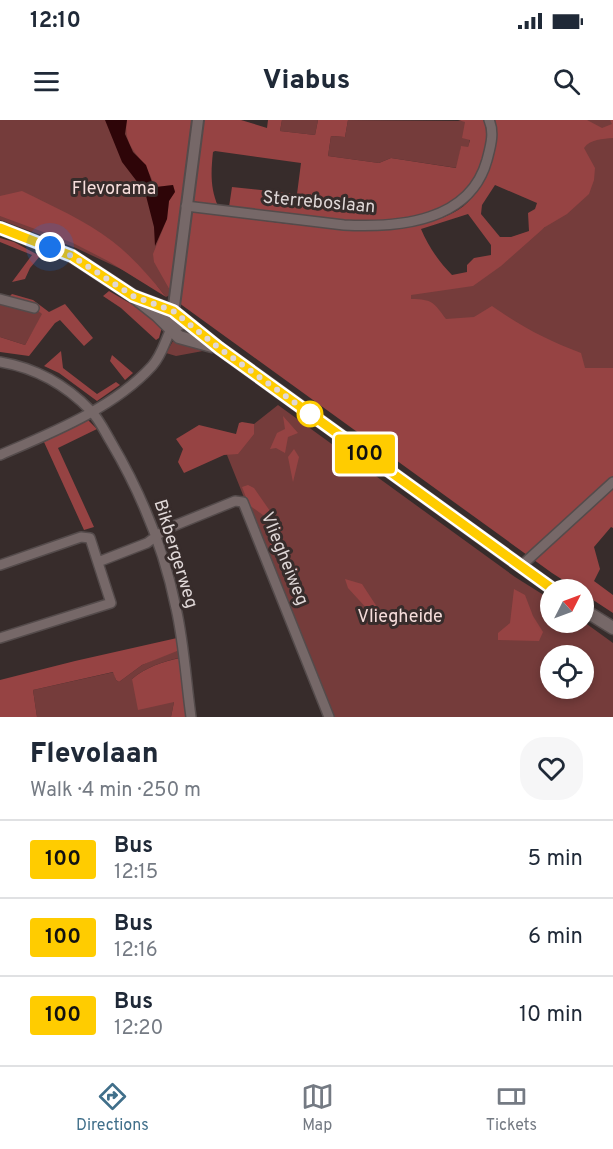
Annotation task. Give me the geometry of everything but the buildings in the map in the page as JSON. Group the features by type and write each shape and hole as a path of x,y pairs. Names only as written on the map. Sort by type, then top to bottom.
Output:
{"main road":[{"path":"0,228 72,256 133,296 180,337 219,348"},
{"path":"133,296 173,311 219,348 540,580"},
{"path":"594,616 613,628"}],"street":[{"path":"0,455 93,412 130,386 152,366 161,352 171,329 198,120"},
{"name":"Sterreboslaan","path":"186,206 344,225 367,226 415,222 444,213 469,195 483,172 492,142 489,120"},
{"path":"0,299 34,308"},
{"path":"157,315 173,311"},
{"path":"171,329 183,324 190,326"},
{"path":"0,362 39,372 63,386 93,412"},
{"name":"Bikbergerweg","path":"93,412 144,504 168,576 177,610 191,717"},
{"path":"520,566 613,482"},
{"name":"Vliegheiweg","path":"155,536 166,529 235,501 243,502 329,717"},
{"path":"98,562 147,543 155,536"},
{"path":"0,565 81,537 90,538 111,603 0,638"}],"green space":[{"name":"Flevorama","path":"0,120 192,120 170,295 166,297 157,286 76,248 0,220"},
{"path":"282,120 318,120 315,135 280,131"},
{"path":"348,120 465,121 470,139 468,148 461,147 457,168 391,158 379,163 328,156 331,136 345,137"},
{"path":"564,120 613,120 613,417 248,327 473,276 545,227"},
{"path":"0,302 34,308 43,314 25,345 0,337"},
{"path":"173,341 203,351 176,356 166,353"},
{"name":"Vliegheide","path":"278,405 540,593 540,633 594,633 594,629 613,643 613,717 332,717 227,455 254,424"},
{"path":"180,648 181,660 179,658 166,661 143,671 132,679 174,702 171,717 37,717 33,690 114,672 119,682 142,665"}],"shaded area":[{"path":"105,120 127,120 125,134 133,152 146,165 152,182 156,187 173,185 175,192 169,201 167,219 155,246 154,227 145,192 122,162"},
{"path":"127,120 193,120 171,292 154,262 153,254 167,219 169,201 175,191 173,185 156,187 129,143"},
{"path":"204,120 241,120 267,128 268,120 282,120 280,131 315,135 318,120 348,120 345,137 331,136 328,156 379,163 391,158 456,168 461,146 468,147 470,140 462,138 465,122 458,120 484,120 486,145 474,180 462,195 445,208 401,219 327,220 229,207 232,187 297,194 301,163 215,151 213,152 212,179 218,206 192,201"},
{"path":"494,120 587,120 602,128 612,124 610,120 613,120 613,138 593,141 584,148 595,168 594,180 589,194 567,214 545,227 501,266 473,286 411,295 411,299 432,303 446,319 474,317 492,306 514,321 581,353 585,368 613,368 613,528 611,527 594,547 600,569 594,581 594,579 561,579 552,573 179,303 191,211 290,224 365,229 401,227 432,221 458,210 476,192 490,163 495,133","holes":["495,185 537,203 535,209 528,213 529,231 511,237 500,237 481,214 482,205","468,214 491,245 491,255 474,258 467,265 467,272 452,275 434,253 421,229"]},
{"path":"22,191 102,233 141,268 166,297 108,261 73,243 0,216 0,196"},
{"path":"0,238 14,242 40,256 30,268 25,279 12,282 32,255 0,242"},
{"path":"109,291 133,305 162,327 159,338 156,340 121,308 103,296"},
{"path":"12,294 33,300 49,312 65,304 93,338 84,346 60,320 55,323 29,356 0,352 0,337 25,345 42,314 34,308 7,299"},
{"path":"61,351 63,368 97,394 116,382 120,385 97,401 59,373 44,366"},
{"path":"112,355 133,373 125,380 110,361"},
{"path":"283,416 298,433 288,437 285,453 276,448 270,449 277,433 285,429"},
{"path":"88,420 97,429 58,448 94,527 84,530 44,442"},
{"path":"239,423 254,424 254,434 238,454 224,455 184,473 178,462 183,449 176,439 199,425 236,434"},
{"path":"294,449 299,457 293,482 288,457"},
{"path":"248,485 254,488 279,524 283,537 276,557 270,543 274,528 267,518 249,505 242,487"},
{"path":"345,579 362,584 379,610 369,611 348,588"},
{"path":"594,581 613,595 613,613 594,601"},
{"path":"514,589 525,595 540,627 540,633 543,633 539,641 498,640 498,633 510,623"},
{"path":"177,638 180,648 177,651 142,665 119,682 113,672 33,690 37,717 0,717 0,680"},
{"path":"180,658 188,717 171,717 174,702 138,710 132,679 154,666"}],"bus line":[{"name":"100","path":"0,228 72,256 133,296 173,311 219,348 540,580"}],"route":[{"path":"50,247 72,256 133,296 173,311 219,348 312,415 310,414"}]}
